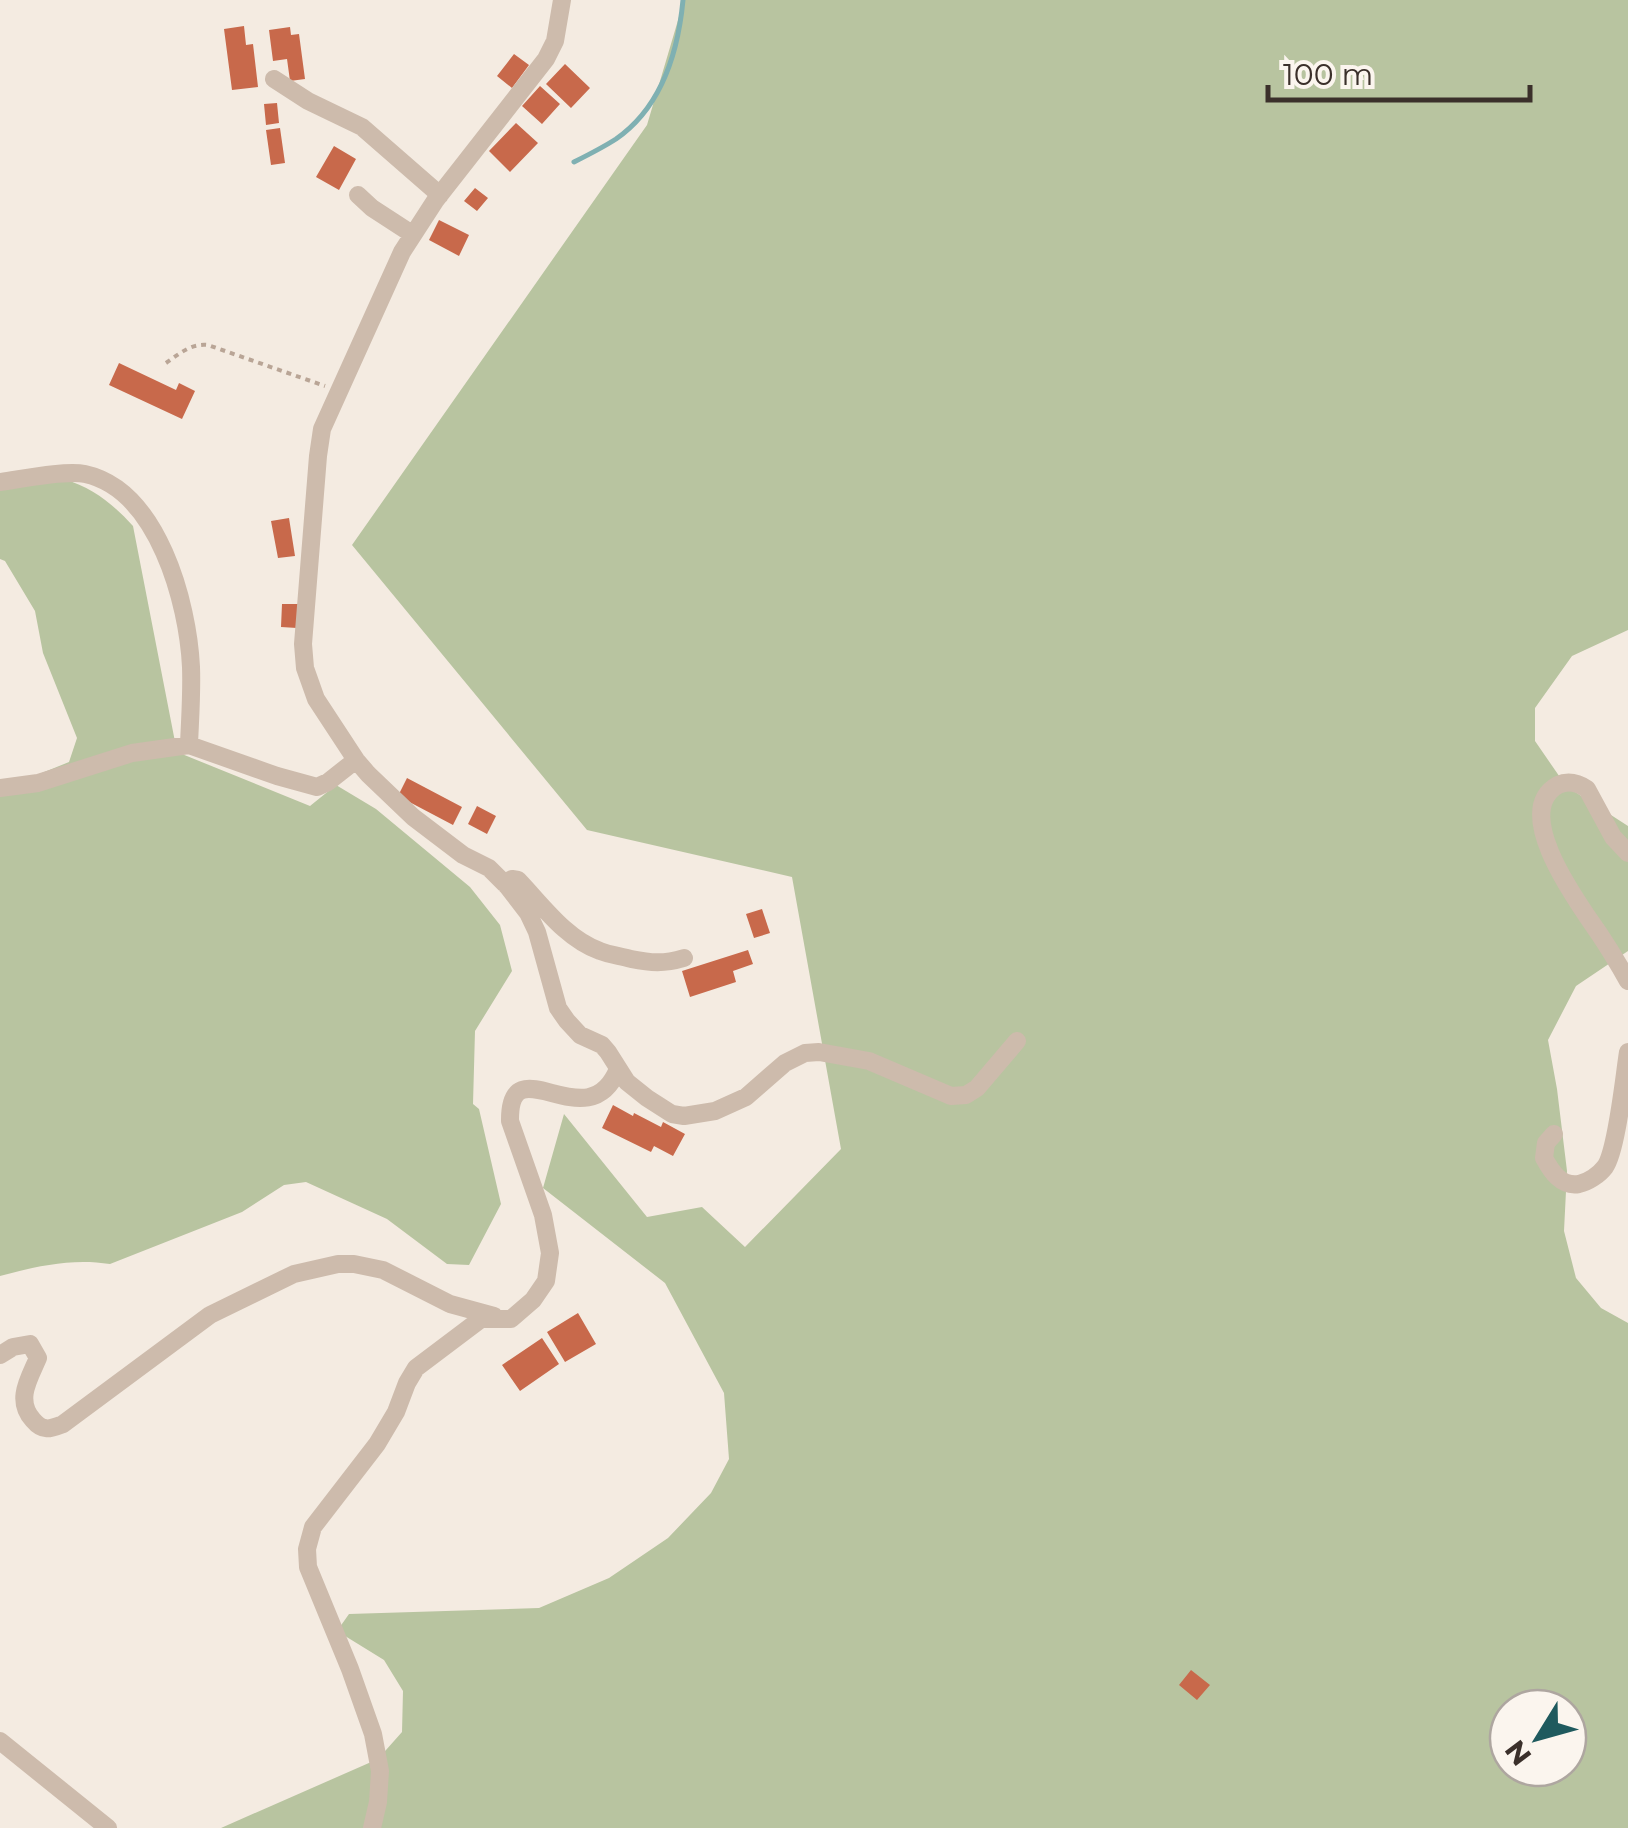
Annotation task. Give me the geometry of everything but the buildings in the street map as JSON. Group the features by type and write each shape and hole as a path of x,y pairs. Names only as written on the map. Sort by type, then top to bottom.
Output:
{"street":[{"path":"562,0 555,41 546,60 412,234 322,429 304,656 316,699 368,774 413,817 463,855 489,868 504,883 528,913 537,932 558,1008 574,1030 608,1052 627,1082 672,1114 714,1111 746,1098 785,1062 819,1052 870,1061 951,1096 966,1095 984,1081 1017,1041"},
{"path":"274,79 308,101 362,127 440,195"},
{"path":"358,195 412,234"},
{"path":"0,482 82,473 123,493 146,518 164,552 182,609 190,665 189,745"},
{"path":"0,788 38,783 132,753 189,745 317,787 356,760"},
{"path":"1628,853 1613,836 1587,789 1566,782 1548,794 1541,817 1556,866 1628,981"},
{"path":"504,883 518,880 543,909 598,950 650,963 666,964 684,958"},
{"path":"1554,1134 1546,1143 1544,1158 1558,1179 1568,1184 1582,1184 1619,1158 1628,1052"},
{"path":"372,1828 380,1772 373,1734 308,1567 307,1549 313,1528 377,1444 416,1368 482,1319 511,1318 542,1289 550,1253 543,1215 510,1121 510,1105 525,1088 573,1098 600,1094 612,1084 618,1069"},
{"path":"0,1355 13,1346 30,1344 38,1358 22,1394 26,1412 39,1427 49,1430 63,1424 210,1314 294,1274 338,1264 384,1270 450,1304 504,1318"},
{"path":"0,1741 108,1828"}],"path":[{"path":"166,364 188,348 208,345 339,391"}],"green space":[{"path":"684,0 1628,0 1628,630 1572,656 1535,708 1535,741 1566,786 1628,826 1628,951 1576,986 1548,1040 1567,1171 1564,1231 1576,1278 1601,1308 1628,1323 1628,1828 221,1828 378,1759 402,1732 403,1691 384,1660 337,1631 349,1614 539,1608 609,1578 668,1538 711,1493 729,1459 724,1393 665,1283 543,1188 564,1114 647,1217 702,1207 745,1247 841,1149 792,877 587,830 352,545 647,125"},
{"path":"64,479 102,498 133,526 177,752 310,806 336,785 376,809 470,887 500,925 512,971 475,1031 473,1104 479,1109 501,1204 469,1265 447,1264 387,1219 306,1182 284,1185 242,1212 110,1264 55,1264 0,1276 0,790 69,762 77,738 43,653 35,611 5,561 0,559 0,485"}],"waterway":[{"path":"574,162 632,126 656,95 672,59 683,0"}]}
